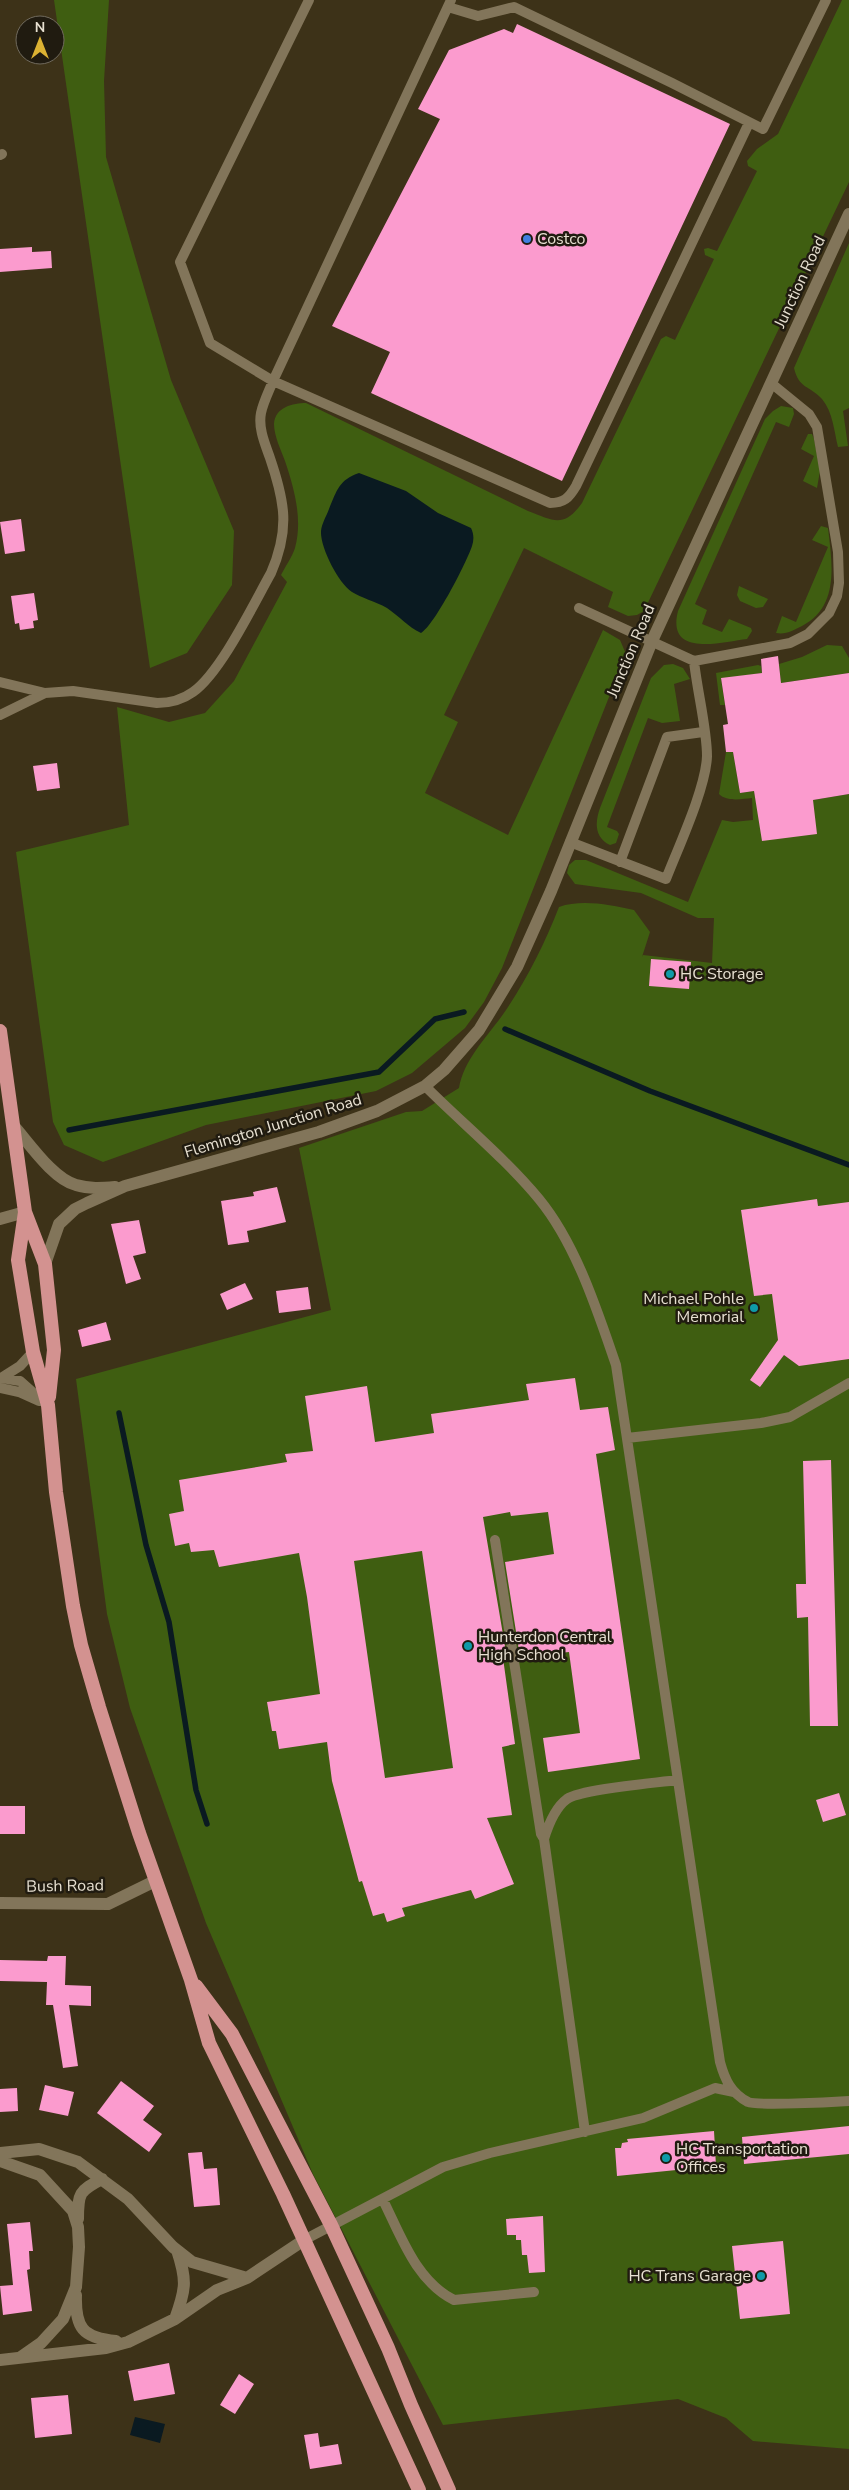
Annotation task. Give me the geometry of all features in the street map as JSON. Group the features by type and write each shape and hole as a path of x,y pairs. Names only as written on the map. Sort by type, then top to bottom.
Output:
{"highway":[{"path":"0,1031 25,1212 46,1264 54,1350 48,1405"},
{"path":"25,1212 18,1260 33,1352 48,1405 57,1501 72,1606 81,1645 155,1881 191,1980 210,2044 304,2240 419,2490"},
{"path":"191,1980 232,2034 331,2225 388,2348 449,2490"}],"street":[{"name":"Junction Road","path":"425,1086 463,1050 498,1000 517,967 652,641 849,214"},
{"name":"Flemington Junction Road","path":"125,1186 319,1132 377,1111 425,1086"},
{"path":"13,1125 54,1172 64,1180 76,1185 95,1188 125,1186"},
{"path":"46,1264 59,1224 66,1216 87,1202 125,1186"},
{"path":"0,1219 25,1212"},
{"name":"Bush Road","path":"0,1903 108,1904 155,1881"},
{"path":"0,2153 39,2149 78,2162 144,2214 176,2250 192,2262 247,2278"},
{"path":"0,2161 40,2175 72,2211 78,2227"},
{"path":"102,2179 83,2189 78,2199 79,2247 76,2317 85,2331 100,2340 128,2342"},
{"path":"0,2360 106,2348 128,2342 175,2319 216,2290 247,2278 304,2240"},
{"path":"175,2319 184,2294 185,2275 176,2250"},
{"path":"20,2358 41,2343 63,2320 76,2287"}],"lane":[{"path":"309,0 180,262 210,343 273,381 550,503 562,503 570,496 576,486 749,122"},
{"path":"0,682 46,693 95,692 157,703 171,703 193,692 212,674 271,573 278,557 285,516 278,484 261,429 261,413 273,381 449,4 478,16 514,7 763,129 826,0"},
{"path":"579,608 694,662 790,643 808,634 822,622 829,613 837,596 839,582 838,552 817,428 809,414 771,383"},
{"path":"570,842 666,879 704,773 707,756 694,662"},
{"path":"0,715 46,693"},
{"path":"620,862 667,737 703,732"},
{"path":"425,1086 540,1200 569,1247 603,1325 616,1365 720,2062 724,2077 734,2092 750,2103 849,2101"},
{"path":"33,1352 1,1382 48,1405"},
{"path":"627,1438 761,1423 790,1417 849,1383"},
{"path":"495,1540 541,1834 544,1839 585,2132"},
{"path":"544,1839 548,1825 567,1799 585,1793 678,1780"},
{"path":"304,2240 443,2168 490,2153 643,2118 714,2088 734,2092"},
{"path":"383,2200 422,2274 444,2295 454,2300 534,2292"}],"green space":[{"path":"54,0 109,0 104,81 106,157 171,380 234,531 232,585 187,653 150,668 63,65 65,65 65,15 56,15"},
{"path":"842,0 849,0 849,182 644,611 637,615 628,616 608,607 613,592 524,548 444,715 458,722 425,793 508,835 603,630 620,640 626,654 502,968 484,1002 465,1028 412,1073 376,1091 206,1125 103,1162 64,1145 53,1122 16,852 129,825 117,707 169,722 205,713 234,681 287,582 281,575 294,551 297,537 298,515 294,493 276,438 274,429 275,418 281,410 290,405 306,403 528,511 558,520 570,516 582,503 661,339 666,336 675,340 714,259 705,255 704,249 708,248 717,251 757,171 748,166 747,161 757,149 778,134"},
{"path":"849,243 849,408 843,411 848,446 838,447 833,422 826,404 799,380 794,368"},
{"path":"781,406 793,408 794,414 789,427 776,422 695,604 707,610 702,624 722,632 729,619 751,628 752,631 747,639 711,644 699,644 688,641 680,636 676,626 678,611 765,419"},
{"path":"808,434 812,434 814,439 820,471 817,488 803,481 814,456 801,449"},
{"path":"821,526 828,528 830,541 832,569 828,596 823,607 814,618 793,630 776,633 782,616 796,622 828,547 812,540"},
{"path":"739,586 768,599 763,607 756,608 740,601 737,595"},
{"path":"827,645 842,646 849,658 849,673 781,683 779,664 802,657"},
{"path":"673,664 683,668 690,679 674,684 680,721 662,723 648,718 607,827 617,831 619,834 616,843 610,845 598,833 597,819 600,808 651,678 664,665"},
{"path":"761,666 762,673 721,679 725,705 720,705 716,673"},
{"path":"726,752 733,752 740,793 754,791 763,841 813,800 849,794 849,2449 753,2441 726,2418 678,2399 443,2425 313,2174 206,1923 130,1708 107,1614 76,1379 331,1310 299,1148 406,1112 422,1111 459,1088 472,1056 506,1010 529,972 559,907 587,903 634,910 650,932 642,957 643,955 712,963 714,918 698,918 641,893 575,884 567,873 569,865 575,860 586,860 688,902 722,820 733,822 753,820 752,798 730,799 719,794"}],"water":[{"path":"359,473 406,491 438,513 472,530 473,544 464,565 442,607 427,628 421,633 387,608 352,592 341,581 323,546 321,531 334,496 343,482"},
{"path":"135,2417 165,2424 160,2443 130,2435"}],"building":[{"name":"Costco","path":"517,24 730,124 562,481 371,393 390,352 332,326 440,119 418,109 449,50 504,29 513,33"},
{"path":"32,247 32,252 51,251 52,268 0,272 0,249"},
{"path":"21,519 25,551 5,554 0,522"},
{"path":"34,593 38,620 33,621 34,628 20,630 19,623 15,624 11,596"},
{"path":"778,656 781,683 849,673 849,794 813,800 817,834 762,841 754,791 740,793 733,752 726,752 723,725 728,724 721,678 762,673 761,659"},
{"path":"57,763 60,788 37,791 33,766"},
{"name":"HC Storage","path":"651,959 691,962 689,989 649,986"},
{"path":"277,1187 286,1222 247,1231 249,1242 228,1245 221,1201 254,1196 253,1192"},
{"path":"817,1199 818,1206 849,1202 849,1359 799,1366 784,1355 760,1387 750,1380 778,1340 772,1294 754,1296 741,1210"},
{"path":"139,1220 146,1253 133,1256 141,1279 126,1284 111,1224"},
{"path":"245,1283 253,1299 227,1310 220,1294"},
{"path":"308,1287 311,1309 279,1313 276,1291"},
{"path":"106,1322 111,1340 82,1347 78,1330"},
{"name":"Hunterdon Central High School","path":"575,1378 580,1410 608,1407 615,1450 596,1454 640,1759 548,1772 543,1738 580,1733 569,1652 520,1657 505,1562 554,1554 548,1512 511,1516 510,1512 483,1517 507,1658 503,1658 515,1744 502,1747 512,1815 487,1818 514,1884 475,1899 471,1890 402,1908 405,1916 387,1922 384,1913 373,1916 362,1881 359,1882 332,1781 327,1742 279,1749 276,1731 272,1731 267,1702 320,1694 299,1553 219,1567 214,1550 191,1552 189,1543 175,1546 169,1514 184,1511 179,1480 287,1462 285,1454 313,1451 305,1396 367,1386 375,1442 434,1433 431,1414 529,1400 526,1384","holes":["422,1551 453,1768 385,1778 354,1561"]},
{"path":"831,1460 838,1726 810,1726 808,1617 797,1618 796,1584 806,1584 803,1461"},
{"path":"839,1793 846,1815 823,1822 816,1800"},
{"path":"0,1806 25,1806 25,1834 0,1834"},
{"path":"48,1956 66,1956 65,1985 91,1986 91,2006 69,2005 78,2066 63,2068 53,2005 46,2005 47,1982 0,1981 0,1960 47,1961"},
{"path":"121,2081 154,2106 143,2120 162,2134 149,2152 97,2113"},
{"path":"45,2085 74,2092 68,2116 39,2110"},
{"path":"17,2088 18,2111 0,2112 0,2089"},
{"path":"849,2126 849,2154 744,2164 742,2137"},
{"name":"HC Transportation Offices","path":"714,2131 716,2166 617,2176 615,2148 621,2148 622,2143 628,2142 627,2139"},
{"path":"202,2152 204,2169 217,2168 220,2205 194,2207 188,2153"},
{"path":"543,2216 545,2272 529,2273 527,2255 522,2255 521,2240 516,2240 516,2235 507,2235 506,2219"},
{"path":"30,2222 33,2251 29,2251 30,2269 27,2270 32,2311 3,2315 0,2286 13,2285 7,2224"},
{"name":"HC Trans Garage","path":"783,2241 790,2314 740,2319 732,2246"},
{"path":"169,2363 175,2394 134,2401 128,2371"},
{"path":"239,2374 254,2384 235,2414 220,2405"},
{"path":"68,2395 72,2434 35,2438 31,2398"},
{"path":"318,2433 320,2447 338,2444 342,2464 310,2469 304,2435"}],"waterway":[{"path":"69,1130 379,1072 435,1019 464,1012"},
{"path":"505,1029 650,1091 849,1165"},
{"path":"119,1413 146,1545 169,1622 196,1790 207,1824"}],"place":[{"name":"Costco","path":"527,239"},
{"name":"HC Storage","path":"670,974"},
{"name":"Michael Pohle Memorial","path":"754,1308"},
{"name":"Hunterdon Central High School","path":"468,1646"},
{"name":"HC Transportation Offices","path":"666,2158"},
{"name":"HC Trans Garage","path":"761,2276"}]}
